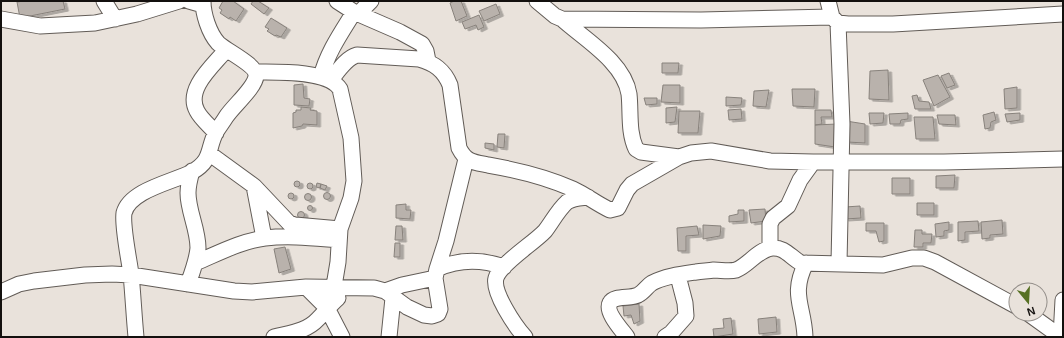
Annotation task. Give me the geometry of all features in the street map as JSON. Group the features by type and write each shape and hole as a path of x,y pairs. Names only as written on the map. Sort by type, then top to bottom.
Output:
{"street":[{"path":"104,1 115,19"},
{"path":"1,19 40,26 95,23 137,14 179,1"},
{"path":"337,1 356,13 400,32 422,44 428,61"},
{"path":"326,78 324,68 330,52 356,13 371,1"},
{"path":"537,1 555,16 562,19 608,58 618,69 624,79 628,91 631,135 636,149 642,152 679,157"},
{"path":"828,1 835,20 842,124 839,263"},
{"path":"136,337 124,213 130,203 138,196 192,171 204,163 210,154 216,133 227,115 250,87 256,76 256,72 252,67 226,50 217,42 198,2"},
{"path":"562,19 665,21 835,20 848,24 893,24 1063,14"},
{"path":"216,133 198,113 194,104 194,96 198,84 226,50"},
{"path":"326,78 352,56 357,55 419,59 428,61 441,70 447,77 450,85 459,148 462,155 466,159 515,170 555,182 588,197 610,210 618,208 627,190 632,184 679,157 691,153 711,151 770,161 813,162 944,162 1063,159"},
{"path":"256,72 277,72 326,78 337,84 340,89 348,124 353,158 354,181 351,198 340,234 338,262 329,306"},
{"path":"210,154 254,186 289,223 340,234"},
{"path":"1,292 19,284 92,275 131,275 234,291 252,292 306,287 359,289 374,288 389,295 407,307 424,315 432,316 438,314 440,309 436,274 446,241 466,159"},
{"path":"770,248 770,224 773,218 788,206 800,180 813,162"},
{"path":"188,284 198,249 197,234 188,194 192,171"},
{"path":"254,186 264,238"},
{"path":"525,337 512,322 504,307 499,294 496,278 504,267 544,232 568,202 579,198 588,197"},
{"path":"195,263 264,238 340,234"},
{"path":"627,337 612,316 609,305 614,299 636,296 651,284 678,276 697,272 735,270 760,252 770,248 785,250 795,260 801,263 883,265 912,258 924,258 936,262 1008,302"},
{"path":"389,295 402,285 436,274 446,264 471,260 484,261 504,267"},
{"path":"805,337 798,283 806,263"},
{"path":"665,337 671,333 686,316 685,303 678,276"},
{"path":"306,287 329,306 342,337"},
{"path":"274,337 290,336 312,324 338,298 359,289"},
{"path":"389,295 389,337"},
{"path":"1061,337 1063,300"},
{"path":"1040,322 1061,337"}],"building":[{"path":"63,1 65,9 20,18 17,2"},
{"path":"223,1 233,1 244,9 236,21 230,17 229,19 220,13 222,10 219,8"},
{"path":"253,1 258,1 269,8 264,14 251,4"},
{"path":"454,1 461,1 467,16 456,21 450,3"},
{"path":"496,4 500,14 484,21 479,11"},
{"path":"479,15 484,27 478,30 476,25 465,29 462,22"},
{"path":"271,18 287,28 281,37 275,36 267,31 269,29 265,27"},
{"path":"662,63 679,63 678,73 662,73"},
{"path":"888,70 889,100 869,99 870,71"},
{"path":"949,73 955,85 947,88 941,76"},
{"path":"938,75 950,97 934,106 923,80"},
{"path":"303,84 304,98 310,99 309,106 294,105 294,85"},
{"path":"663,85 680,85 680,103 661,102"},
{"path":"1017,87 1017,108 1005,109 1004,89"},
{"path":"792,89 815,89 814,107 793,106"},
{"path":"769,90 766,107 753,106 754,91"},
{"path":"917,95 919,101 929,102 931,109 915,109 912,96"},
{"path":"726,97 742,98 741,105 726,106"},
{"path":"644,98 657,98 657,104 646,105"},
{"path":"301,107 311,108 310,110 317,111 317,125 303,124 302,126 293,128 293,113 296,112 296,110 301,110"},
{"path":"677,107 675,122 666,123 666,108"},
{"path":"741,109 742,119 729,120 728,110"},
{"path":"815,110 831,110 832,117 821,117 822,124 815,125"},
{"path":"679,111 700,111 698,133 678,133"},
{"path":"994,112 996,120 991,122 990,128 985,129 983,115"},
{"path":"869,113 884,113 883,123 870,124"},
{"path":"908,113 908,119 901,120 900,124 890,124 889,114"},
{"path":"1020,113 1020,120 1007,122 1005,114"},
{"path":"937,115 955,115 956,125 939,124"},
{"path":"914,117 933,117 935,139 916,139"},
{"path":"846,121 865,124 865,143 847,142"},
{"path":"837,124 835,147 815,144 815,125"},
{"path":"498,134 505,134 504,148 497,147"},
{"path":"485,143 494,144 494,150 485,148"},
{"path":"955,175 954,188 936,188 936,176"},
{"path":"892,178 910,178 910,194 892,194"},
{"path":"297,181 300,184 297,187 294,184"},
{"path":"310,183 313,186 310,189 307,186"},
{"path":"317,183 321,184 320,188 316,187"},
{"path":"321,184 327,186 325,190 320,188"},
{"path":"327,192 330,193 330,199 327,200 324,199 323,196 324,193"},
{"path":"291,193 294,196 291,199 288,196"},
{"path":"308,194 311,197 308,200 305,197"},
{"path":"917,203 934,203 934,215 917,215"},
{"path":"406,204 406,210 411,210 410,219 396,218 396,205"},
{"path":"308,206 312,206 312,210 308,210"},
{"path":"860,206 861,218 845,219 845,207"},
{"path":"765,209 766,221 751,223 749,210"},
{"path":"738,210 744,210 744,221 729,222 729,216 738,214"},
{"path":"301,212 304,215 301,218 298,215"},
{"path":"1002,220 1003,234 990,235 990,238 982,239 981,222"},
{"path":"978,221 979,231 965,232 965,240 958,241 958,222"},
{"path":"949,222 949,230 944,231 944,236 936,237 935,224"},
{"path":"866,223 884,223 884,241 879,242 876,231 866,231"},
{"path":"703,225 721,226 720,236 703,239"},
{"path":"396,226 402,226 403,240 395,240"},
{"path":"697,226 699,235 686,236 686,251 678,251 677,228"},
{"path":"915,230 922,230 922,234 932,234 931,243 923,243 923,247 914,247"},
{"path":"395,243 400,243 400,257 394,257"},
{"path":"285,247 291,269 279,273 274,249"},
{"path":"639,304 640,321 634,324 631,315 624,316 623,306"},
{"path":"776,317 777,332 759,334 758,319"},
{"path":"731,318 733,334 714,337 713,329 724,328 723,319"}]}
